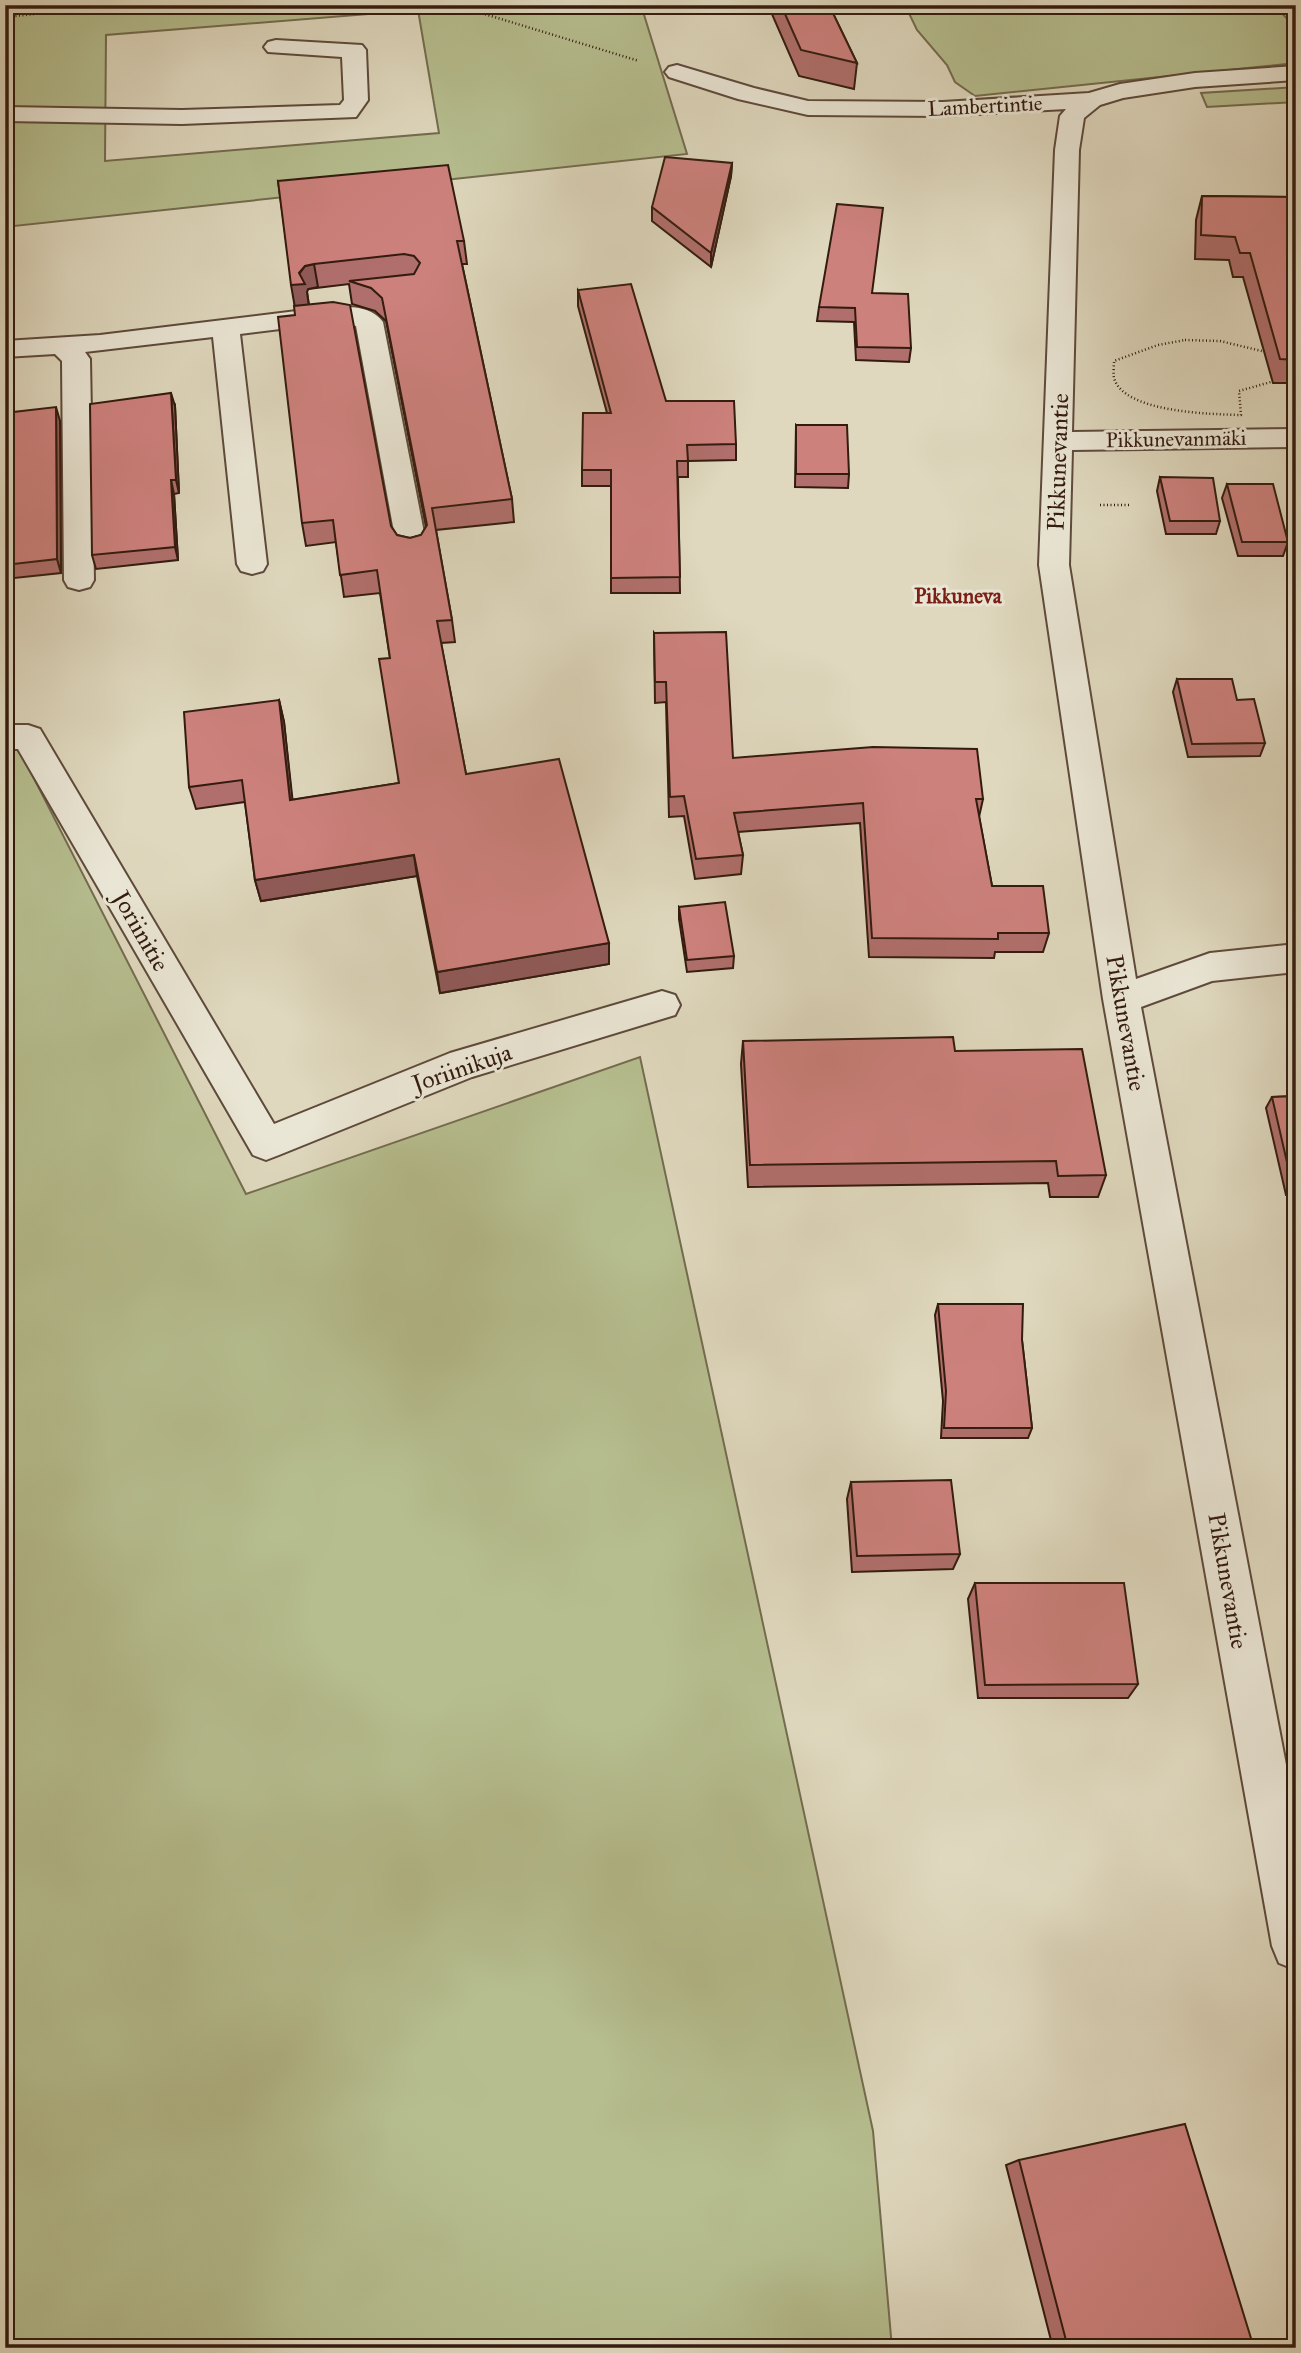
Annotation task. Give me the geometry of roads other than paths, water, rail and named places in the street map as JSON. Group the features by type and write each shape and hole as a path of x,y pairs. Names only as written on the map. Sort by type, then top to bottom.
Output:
{"street":[{"path":"5,114 182,117 347,113 356,100 354,50 276,47"},
{"name":"Lambertintie","path":"677,72 747,94 808,108 943,110 1091,100 1120,91 1195,80 1296,73"},
{"name":"Pikkunevantie","path":"1091,100 1072,116 1067,150 1054,565 1121,999 1296,1946"},
{"path":"61,345 240,307 369,292"},
{"path":"5,349 337,314 355,315 369,322 412,548"},
{"path":"226,327 252,564"},
{"path":"61,345 76,359 79,580"},
{"name":"Pikkunevanmäki","path":"1057,440 1296,438"},
{"name":"Joriinitie","path":"5,737 28,737 266,1144"},
{"path":"1121,999 1210,967 1296,958"},
{"name":"Joriinikuja","path":"266,1144 463,1064 662,1005"}],"district":[{"name":"Pikkuneva","path":"958,596"}]}
